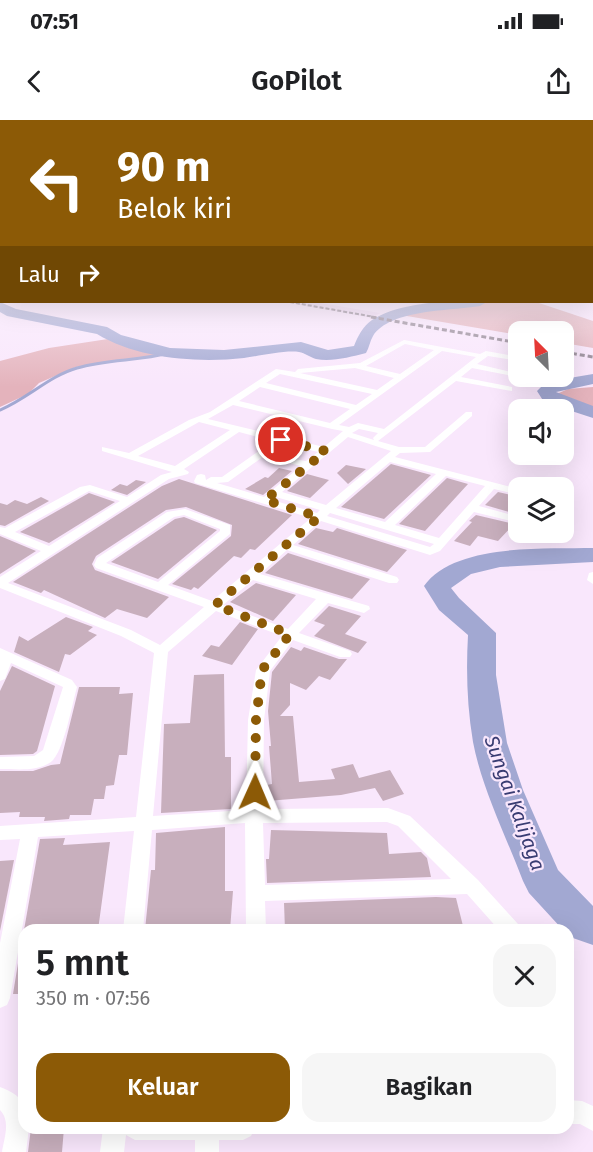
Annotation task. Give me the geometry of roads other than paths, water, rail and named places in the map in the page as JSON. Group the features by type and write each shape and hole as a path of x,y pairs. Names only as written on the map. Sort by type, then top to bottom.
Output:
{"street":[{"path":"130,456 192,422 201,420 276,372 364,364 402,342 481,356"},
{"path":"332,426 440,349"},
{"path":"373,443 481,356 489,352 508,356"},
{"path":"471,365 508,373"},
{"path":"354,366 402,377"},
{"path":"287,372 380,393"},
{"path":"455,378 509,389"},
{"path":"258,384 358,408"},
{"path":"232,402 332,426 373,443 398,450 429,449 469,414"},
{"path":"201,420 326,451"},
{"path":"269,496 358,426 385,432"},
{"path":"0,583 177,473 238,429"},
{"path":"105,449 177,473 216,481 224,480 281,440"},
{"path":"134,924 161,651 398,450"},
{"path":"387,458 508,489"},
{"path":"284,459 309,465"},
{"path":"386,527 443,473"},
{"path":"201,477 199,481 269,496 430,551 436,549 492,485"},
{"path":"3,531 84,489 90,488 130,501"},
{"path":"472,508 508,517"},
{"path":"160,586 226,532 226,526 184,513 171,514 100,562 101,566 215,605 345,654"},
{"path":"323,514 386,527 440,542"},
{"path":"3,531 51,551"},
{"path":"285,546 393,580"},
{"path":"250,575 364,609"},
{"path":"0,583 126,633 161,651"},
{"path":"256,924 254,816 256,720 262,670 290,634 325,598"},
{"path":"0,676 3,654 67,683 70,687 47,758 38,762 0,763"},
{"path":"0,833 254,816 388,815 404,821 471,886 506,924"},
{"path":"0,998 30,832"},
{"path":"255,893 471,886"},
{"path":"0,1098 11,1103 17,1111 15,1152"},
{"path":"574,1112 582,1113 593,1119"},
{"path":"112,1152 114,1134"},
{"path":"168,1134 207,1141 226,1134"}],"waterway":[{"path":"0,306 12,313 102,330 115,338 169,353 224,355 301,347 317,354 328,355 360,350 366,334 377,323 392,316 428,308 472,303"},
{"path":"0,410 57,376 77,368 169,353"},
{"name":"Sungai Kalijaga","path":"593,379 552,386 546,391 550,398 593,412"},
{"name":"Sungai Kalijaga","path":"593,555 500,559 462,568 437,586 449,604 482,633 481,675 490,743 505,790 543,881 584,924 593,927"}],"railway":[{"path":"296,303 380,318"},
{"path":"371,317 508,341"},
{"path":"574,354 593,357"}]}
